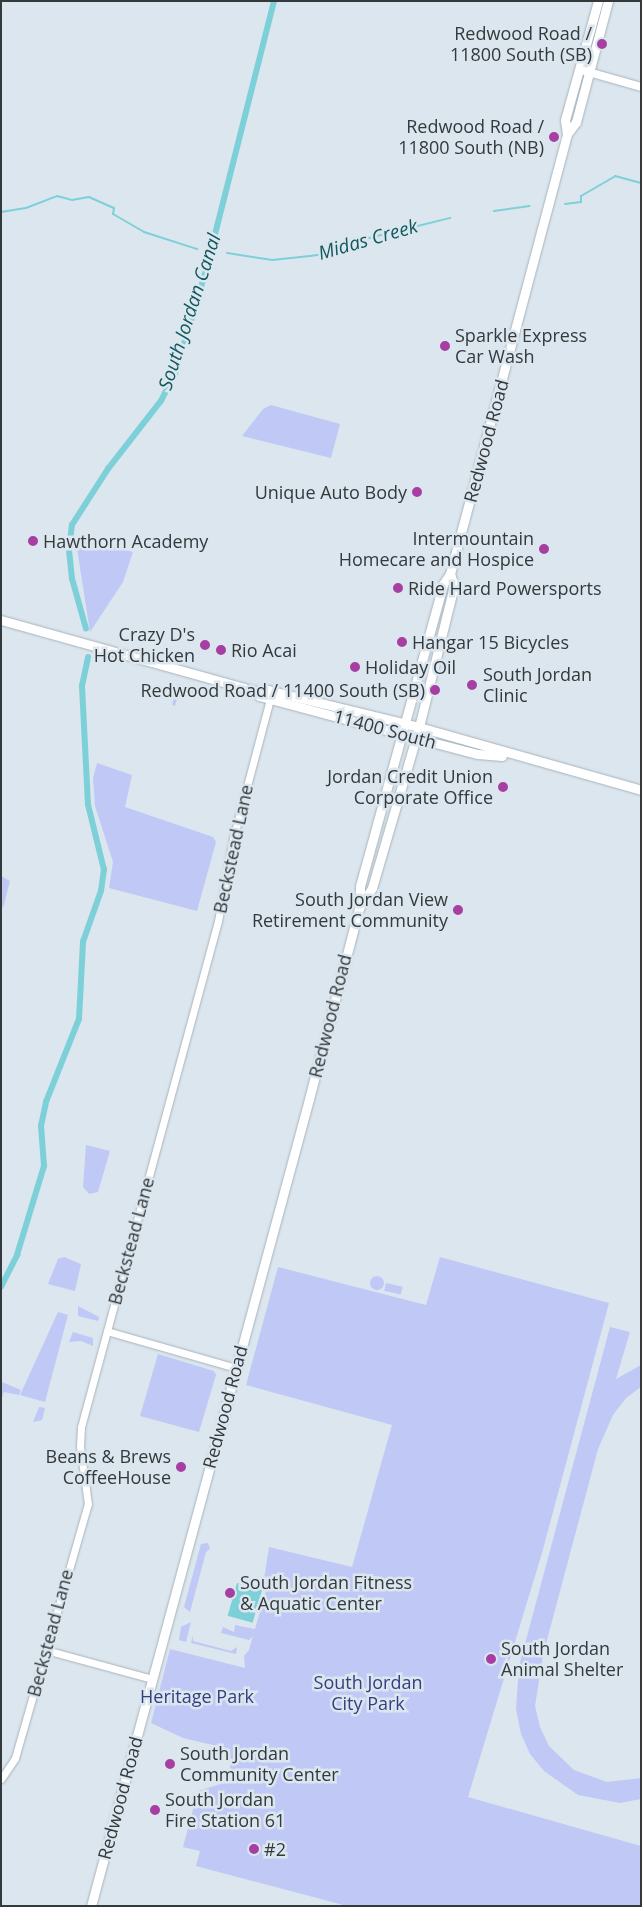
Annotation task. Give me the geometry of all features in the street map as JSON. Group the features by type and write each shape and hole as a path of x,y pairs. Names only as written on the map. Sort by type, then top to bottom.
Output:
{"main road":[{"name":"Redwood Road","path":"567,134 565,120 598,1"},
{"name":"Redwood Road","path":"91,1906 359,908 360,886 404,723 443,584 450,574 567,134 576,122 608,1"},
{"path":"579,70 641,87"},
{"name":"Redwood Road","path":"359,908 372,888 419,727 454,586 450,574"},
{"name":"11400 South","path":"1,620 255,690 268,690 404,723 518,757 641,790"},
{"name":"11400 South","path":"255,690 260,696 402,735 478,754 518,757"}],"street":[{"name":"Beckstead Lane","path":"1,1779 15,1758 88,1504 80,1446 81,1427 218,921 236,825 270,699"},
{"path":"107,1331 236,1368"},
{"path":"46,1650 152,1679"}],"green space":[{"path":"271,405 340,424 331,458 242,436 263,409"},
{"path":"75,536 133,552 123,582 90,632"},
{"path":"177,684 201,690 199,697 179,691 175,706 172,705"},
{"path":"97,763 132,775 125,807 213,837 216,842 197,911 109,888 113,862 95,806 93,778"},
{"path":"1,876 10,881 3,908 1,907"},
{"path":"86,1145 110,1151 98,1192 89,1194 83,1187"},
{"path":"64,1257 81,1264 75,1291 48,1284 58,1259"},
{"name":"South Jordan City Park","path":"440,1257 609,1303 542,1553 468,1797 641,1846 641,1906 347,1906 196,1866 200,1851 183,1847 198,1791 230,1781 230,1749 183,1738 151,1723 170,1649 245,1668 244,1656 249,1650 253,1636 249,1640 221,1633 223,1627 234,1632 235,1625 255,1629 267,1587 263,1585 269,1547 352,1567 392,1425 246,1385 278,1267 426,1305"},
{"path":"374,1276 380,1276 384,1283 380,1290 374,1290 370,1286 370,1280"},
{"path":"386,1283 403,1287 401,1295 384,1291"},
{"path":"78,1306 99,1317 98,1321 78,1316"},
{"path":"58,1312 68,1315 45,1402 20,1395"},
{"path":"610,1327 630,1332 616,1379 641,1365 641,1387 626,1398 613,1415 598,1449 543,1655 535,1706 540,1727 549,1746 574,1770 607,1782 641,1778 641,1799 620,1803 578,1795 544,1771 530,1754 521,1734 516,1709 519,1666"},
{"path":"73,1332 93,1338 93,1346 81,1341 69,1342"},
{"path":"158,1354 214,1371 216,1375 199,1432 140,1416"},
{"path":"2,1382 21,1390 19,1395 4,1392 1,1400"},
{"path":"39,1407 45,1408 42,1420 33,1422"},
{"path":"208,1543 210,1549 206,1552 190,1612 184,1607 201,1544"},
{"path":"191,1622 186,1642 179,1640 181,1627"},
{"path":"193,1635 193,1641 231,1651 237,1647 236,1654 191,1643"}],"shaded area":[{"path":"237,1583 262,1590 253,1623 228,1616"}],"waterway":[{"name":"South Jordan Canal","path":"86,629 72,579 69,549 72,525 108,469 161,401 175,374 205,274 274,1"},
{"name":"Midas Creek","path":"565,204 581,202 581,196 615,176 641,183"},
{"name":"Midas Creek","path":"1,212 26,208 57,196 72,200 89,197 114,208 113,214 144,232 197,249"},
{"name":"Midas Creek","path":"494,211 530,206"},
{"name":"Midas Creek","path":"227,253 272,260 345,251 361,240 450,218"},
{"name":"South Jordan Canal","path":"1,1287 17,1255 44,1166 41,1126 46,1102 79,1019 83,942 101,891 104,870 88,805 82,686 88,658"}],"place":[{"name":"Redwood Road / 11800 South (SB)","path":"602,44"},
{"name":"Redwood Road / 11800 South (NB)","path":"554,137"},
{"name":"Sparkle Express Car Wash","path":"445,346"},
{"name":"Unique Auto Body","path":"417,492"},
{"name":"Hawthorn Academy","path":"33,541"},
{"name":"Intermountain Homecare and Hospice","path":"544,549"},
{"name":"Ride Hard Powersports","path":"398,588"},
{"name":"Hangar 15 Bicycles","path":"402,642"},
{"name":"Crazy D's Hot Chicken","path":"205,645"},
{"name":"Rio Acai","path":"221,650"},
{"name":"Holiday Oil","path":"355,667"},
{"name":"South Jordan Clinic","path":"472,685"},
{"name":"Redwood Road / 11400 South (SB)","path":"435,690"},
{"name":"Jordan Credit Union Corporate Office","path":"503,787"},
{"name":"South Jordan View Retirement Community","path":"458,910"},
{"name":"Beans & Brews CoffeeHouse","path":"181,1467"},
{"name":"South Jordan Fitness & Aquatic Center","path":"230,1593"},
{"name":"South Jordan Animal Shelter","path":"491,1659"},
{"name":"South Jordan Community Center","path":"170,1764"},
{"name":"South Jordan Fire Station 61","path":"155,1810"},
{"name":"#2","path":"254,1849"}],"park label":[{"name":"Heritage Park","path":"197,1696"}]}
